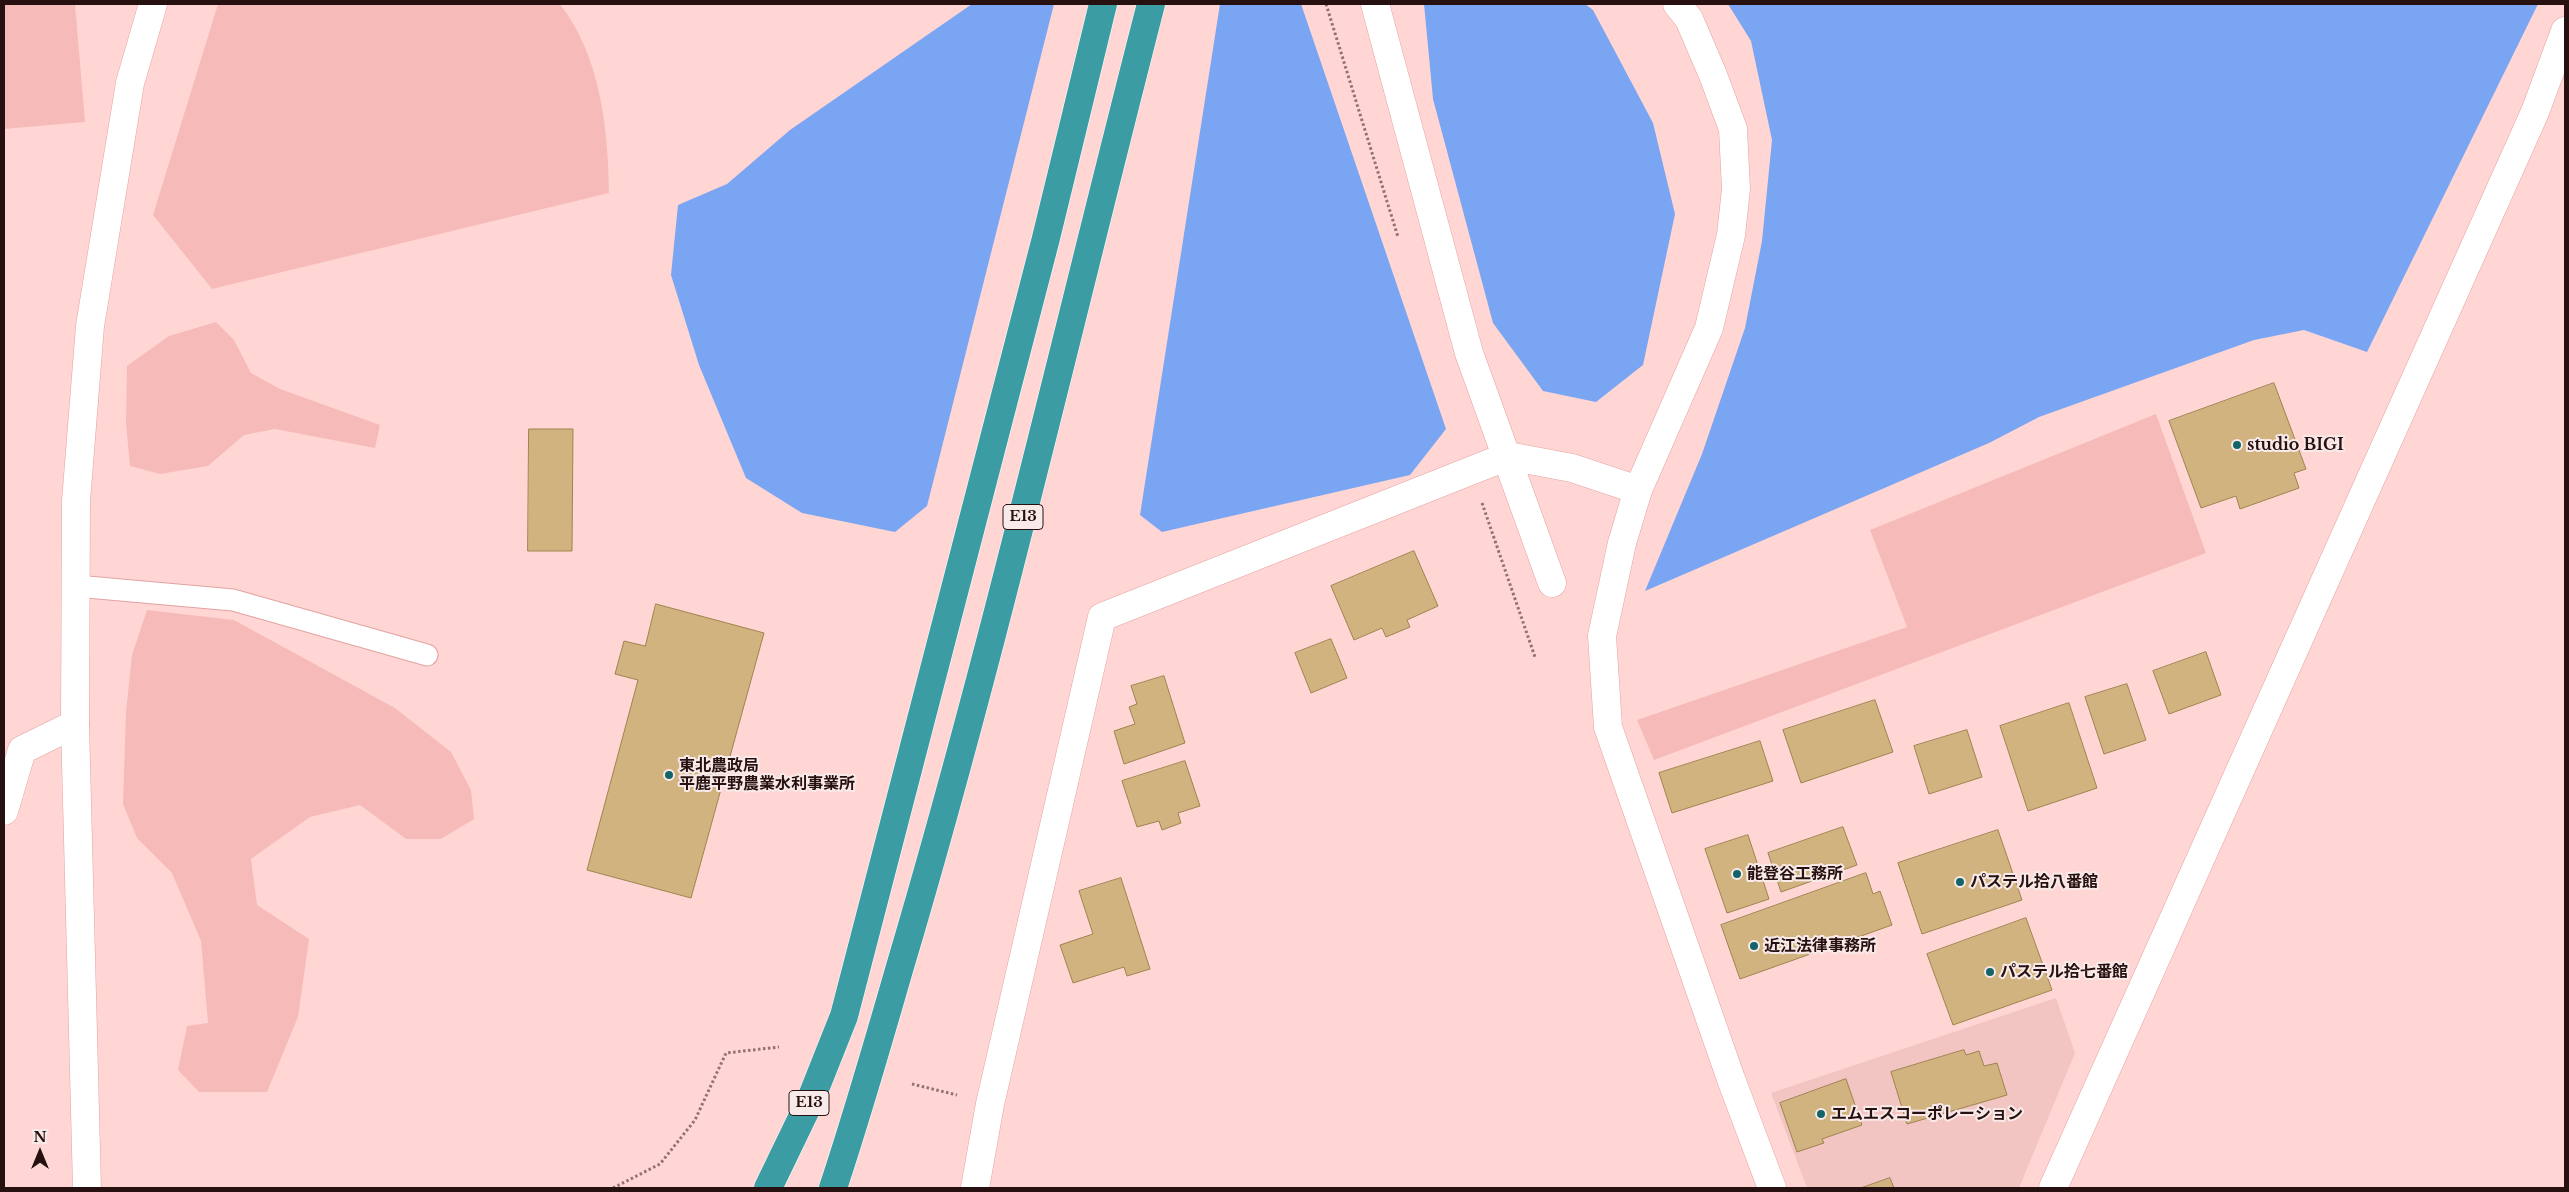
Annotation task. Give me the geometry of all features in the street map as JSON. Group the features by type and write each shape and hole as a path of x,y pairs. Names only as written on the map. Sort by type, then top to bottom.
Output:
{"highway":[{"name":"E13","path":"768,1188 811,1100 844,1016 1046,238 1103,4"},
{"name":"E13","path":"833,1188 857,1116 944,820 1020,530 1084,262 1150,4"}],"street":[{"path":"87,1188 75,724 76,501 90,326 130,83 153,4"},
{"path":"1375,4 1469,353 1508,456 1552,583"},
{"path":"1677,4 1689,19 1733,129 1736,189 1731,235 1709,328 1638,490 1622,543 1602,636 1608,727 1731,1079 1772,1188"},
{"path":"2053,1188 2535,112 2565,31"},
{"path":"975,1188 990,1104 1102,617 1508,456 1572,468 1638,490"},
{"path":"4,811 22,750 75,724"}],"lane":[{"path":"76,586 233,600 427,654"}],"path":[{"path":"613,1188 660,1164 695,1120 726,1053 779,1046"},
{"path":"912,1084 990,1104"}],"shaded area":[{"path":"4,4 75,4 85,122 4,129"},
{"path":"218,4 560,4 574,25 585,47 600,94 607,144 609,193 212,289 153,215"},
{"path":"216,322 234,340 251,373 280,389 380,425 375,448 275,429 244,435 208,466 160,474 130,466 126,423 127,366 169,336"},
{"path":"2156,414 2206,553 1654,760 1637,720 1907,627 1870,530"},
{"path":"147,610 234,620 395,708 451,752 471,790 474,819 441,839 406,839 360,805 310,817 251,859 257,905 309,939 298,1017 267,1092 199,1092 178,1070 187,1026 208,1023 201,941 172,873 137,838 123,804 126,712 132,655"},
{"path":"2056,998 2075,1053 2019,1188 1807,1188 1771,1093"}],"water":[{"path":"972,4 1054,4 927,506 895,532 802,513 746,478 699,365 671,275 678,205 727,184 790,130"},
{"path":"1220,4 1301,4 1446,429 1410,475 1162,532 1140,515"},
{"path":"1424,4 1585,4 1593,10 1653,123 1675,214 1643,365 1596,402 1543,391 1493,323 1433,99"},
{"path":"1728,4 2538,4 2367,352 2304,330 2254,340 2039,417 1989,443 1645,591 1702,454 1745,328 1762,241 1772,140 1751,41"}],"building":[{"name":"studio BIGI","path":"2274,383 2306,469 2294,473 2299,488 2240,509 2236,496 2201,508 2169,421"},
{"path":"529,429 573,429 572,551 528,551"},
{"path":"1414,551 1438,606 1407,620 1410,627 1386,637 1382,628 1354,640 1331,586"},
{"name":"東北農政局 平鹿平野農業水利事業所","path":"656,604 764,633 691,898 587,870 638,680 615,674 624,641 645,646"},
{"path":"1331,639 1347,678 1311,693 1295,653"},
{"path":"2206,652 2221,695 2169,714 2153,671"},
{"path":"1164,676 1185,743 1124,764 1114,731 1135,724 1129,707 1137,704 1131,686"},
{"path":"2127,684 2146,740 2104,754 2085,697"},
{"path":"1875,700 1893,752 1801,783 1783,730"},
{"path":"2069,703 2097,788 2028,811 2000,726"},
{"path":"1967,730 1982,777 1929,794 1914,746"},
{"path":"1760,741 1773,781 1672,813 1659,773"},
{"path":"1185,761 1200,806 1178,813 1181,823 1162,830 1159,821 1137,827 1122,781"},
{"path":"1843,827 1857,865 1781,892 1768,853"},
{"name":"パステル拾八番館","path":"1998,830 2022,900 1922,934 1898,863"},
{"name":"能登谷工務所","path":"1748,835 1769,899 1727,913 1705,849"},
{"path":"1866,873 1873,894 1880,891 1892,925 1740,979 1721,925"},
{"path":"1121,878 1150,969 1127,976 1124,967 1073,983 1060,945 1093,934 1079,891"},
{"name":"パステル拾七番館","path":"2026,918 2052,990 1953,1025 1927,954"},
{"path":"1964,1050 1966,1055 1979,1051 1984,1066 1997,1063 2007,1095 1907,1124 1891,1072"},
{"name":"エムエスコーポレーション","path":"1846,1079 1862,1125 1822,1139 1824,1143 1797,1152 1780,1103"},
{"path":"1890,1178 1894,1188 1861,1188"}],"place":[{"name":"studio BIGI","path":"2237,445"},
{"name":"東北農政局 平鹿平野農業水利事業所","path":"669,775"},
{"name":"能登谷工務所","path":"1737,874"},
{"name":"パステル拾八番館","path":"1960,882"},
{"name":"近江法律事務所","path":"1754,946"},
{"name":"パステル拾七番館","path":"1990,972"},
{"name":"エムエスコーポレーション","path":"1821,1114"}]}
